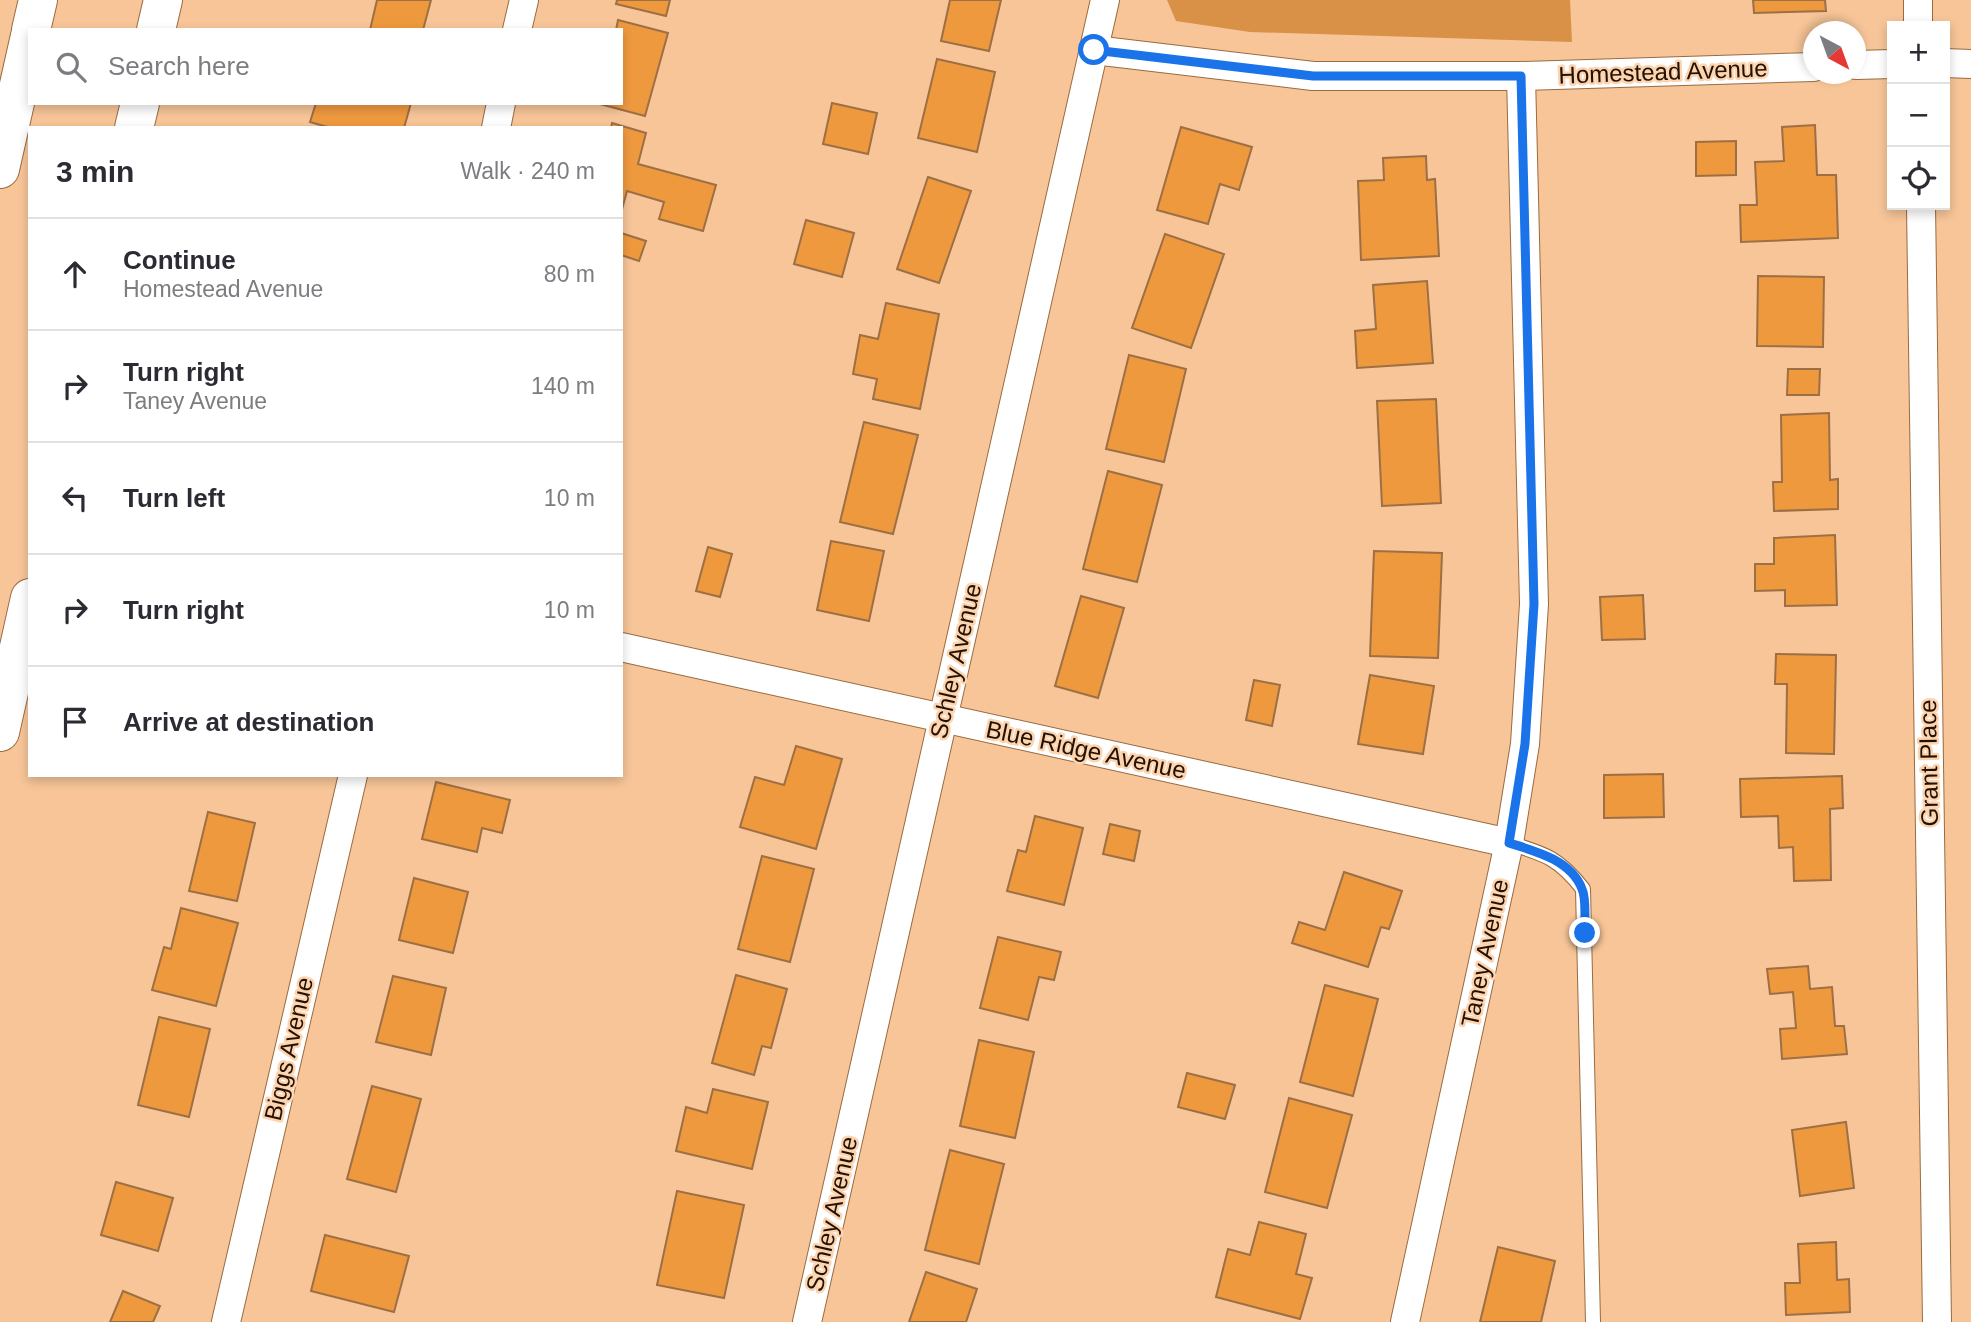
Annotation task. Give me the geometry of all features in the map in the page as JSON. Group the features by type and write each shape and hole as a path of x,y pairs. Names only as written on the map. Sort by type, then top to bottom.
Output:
{"highway":[{"path":"31,28 38,0"},
{"path":"156,28 163,0"},
{"path":"0,169 28,45"},
{"path":"134,126 140,105"},
{"path":"0,732 28,607"}],"street":[{"path":"517,28 524,0"},
{"name":"Schley Avenue","path":"807,1322 1105,0"},
{"path":"1918,0 1919,21"},
{"name":"Homestead Avenue","path":"1094,50 1313,76 1521,76 1803,66"},
{"path":"1950,63 1971,64"},
{"path":"1866,65 1887,64"},
{"name":"Taney Avenue","path":"1405,1322 1509,843 1525,744 1534,604 1521,76"},
{"path":"496,126 501,105"},
{"name":"Grant Place","path":"1921,210 1937,1322"},
{"name":"Blue Ridge Avenue","path":"623,647 1509,843"},
{"name":"Biggs Avenue","path":"226,1322 353,777"}],"lane":[{"path":"1509,843 1547,855 1569,871 1583,889 1593,1322"}],"shaded area":[{"path":"1167,0 1570,0 1572,42 1250,32 1176,21"}],"building":[{"path":"377,0 431,0 424,28 370,28"},
{"path":"617,0 670,0 666,16 616,4"},
{"path":"950,0 1001,0 989,51 941,41"},
{"path":"1753,0 1825,0 1826,11 1754,13"},
{"path":"618,20 668,33 645,116 604,105 623,105 623,28 616,28"},
{"path":"937,59 995,72 977,152 918,138"},
{"path":"832,103 877,113 868,154 823,144"},
{"path":"315,105 410,105 405,126 324,126 310,122"},
{"path":"1815,125 1817,175 1836,175 1838,238 1741,242 1740,205 1757,205 1755,162 1784,161 1782,127"},
{"path":"623,126 646,133 638,164 716,185 703,231 659,219 664,202 627,191 623,206"},
{"path":"1181,127 1252,147 1239,190 1220,184 1208,224 1157,210"},
{"path":"1736,141 1736,175 1696,176 1696,142"},
{"path":"1426,156 1427,180 1435,179 1439,256 1361,260 1358,181 1384,180 1383,158"},
{"path":"928,177 971,191 939,283 897,269"},
{"path":"806,220 854,233 842,277 794,264"},
{"path":"623,234 646,241 639,261 623,256"},
{"path":"1165,234 1224,254 1191,348 1132,328"},
{"path":"1758,276 1824,277 1823,347 1757,346"},
{"path":"1427,281 1433,363 1357,368 1355,331 1376,329 1373,285"},
{"path":"886,303 939,314 920,409 873,399 877,379 853,374 860,335 878,339"},
{"path":"1129,355 1186,369 1164,462 1106,449"},
{"path":"1788,369 1820,369 1819,395 1787,395"},
{"path":"1436,399 1441,503 1382,506 1377,401"},
{"path":"1829,413 1830,480 1838,479 1838,509 1774,511 1773,482 1782,482 1781,415"},
{"path":"864,422 918,435 893,534 840,522"},
{"path":"1108,471 1162,485 1137,582 1083,569"},
{"path":"1835,535 1837,605 1785,606 1785,590 1755,591 1755,564 1774,564 1774,538"},
{"path":"831,541 884,551 869,621 817,610"},
{"path":"708,547 732,554 720,597 696,591"},
{"path":"1374,551 1442,553 1438,658 1370,656"},
{"path":"1643,595 1645,639 1602,640 1600,597"},
{"path":"1081,596 1124,608 1098,698 1055,686"},
{"path":"1776,654 1836,655 1834,754 1786,753 1787,684 1775,684"},
{"path":"1370,675 1434,686 1423,754 1358,744"},
{"path":"1254,680 1280,685 1272,726 1246,720"},
{"path":"796,746 842,759 816,849 740,827 755,777 784,785"},
{"path":"1663,774 1664,817 1604,818 1604,775"},
{"path":"1842,776 1843,808 1830,809 1831,880 1794,881 1793,847 1779,848 1778,816 1741,817 1740,779"},
{"path":"436,782 510,800 502,833 482,828 477,852 422,839"},
{"path":"208,812 255,823 237,901 189,891"},
{"path":"1035,816 1083,828 1064,905 1007,891 1018,850 1026,852"},
{"path":"1110,824 1140,831 1134,861 1103,854"},
{"path":"762,856 814,869 790,962 738,949"},
{"path":"1344,872 1402,891 1389,929 1381,927 1368,967 1292,943 1299,922 1325,930"},
{"path":"414,878 468,892 453,953 399,940"},
{"path":"181,908 238,923 216,1006 152,990 164,947 171,949"},
{"path":"998,937 1061,952 1054,980 1039,977 1028,1020 980,1008"},
{"path":"1808,966 1810,989 1832,987 1835,1026 1844,1026 1847,1054 1782,1059 1780,1029 1796,1028 1793,992 1770,994 1767,969"},
{"path":"736,975 787,989 771,1048 762,1046 754,1075 712,1063"},
{"path":"393,976 446,988 431,1055 376,1042"},
{"path":"1325,985 1378,999 1353,1096 1300,1082"},
{"path":"159,1017 210,1029 189,1117 138,1105"},
{"path":"979,1040 1034,1052 1015,1138 960,1126"},
{"path":"1187,1073 1235,1085 1225,1119 1178,1107"},
{"path":"372,1086 421,1099 396,1192 347,1179"},
{"path":"713,1089 768,1102 752,1169 676,1151 686,1107 707,1113"},
{"path":"1289,1098 1352,1115 1327,1208 1265,1192"},
{"path":"1846,1122 1854,1188 1800,1196 1792,1130"},
{"path":"950,1150 1004,1164 979,1264 925,1250"},
{"path":"116,1182 173,1198 158,1251 101,1235"},
{"path":"677,1191 744,1205 724,1298 657,1285"},
{"path":"1259,1222 1306,1234 1296,1274 1312,1278 1300,1319 1216,1297 1228,1249 1250,1255"},
{"path":"325,1235 409,1256 394,1312 311,1291"},
{"path":"1836,1242 1837,1280 1849,1279 1850,1312 1786,1315 1785,1283 1800,1283 1798,1244"},
{"path":"1498,1247 1555,1261 1541,1322 1480,1322"},
{"path":"926,1272 977,1289 966,1322 909,1322"},
{"path":"123,1291 160,1306 153,1322 110,1322"}],"route":[{"path":"1094,50 1313,76 1521,76 1534,604 1525,744 1509,843 1547,855 1569,871 1583,889 1585,933"}]}
